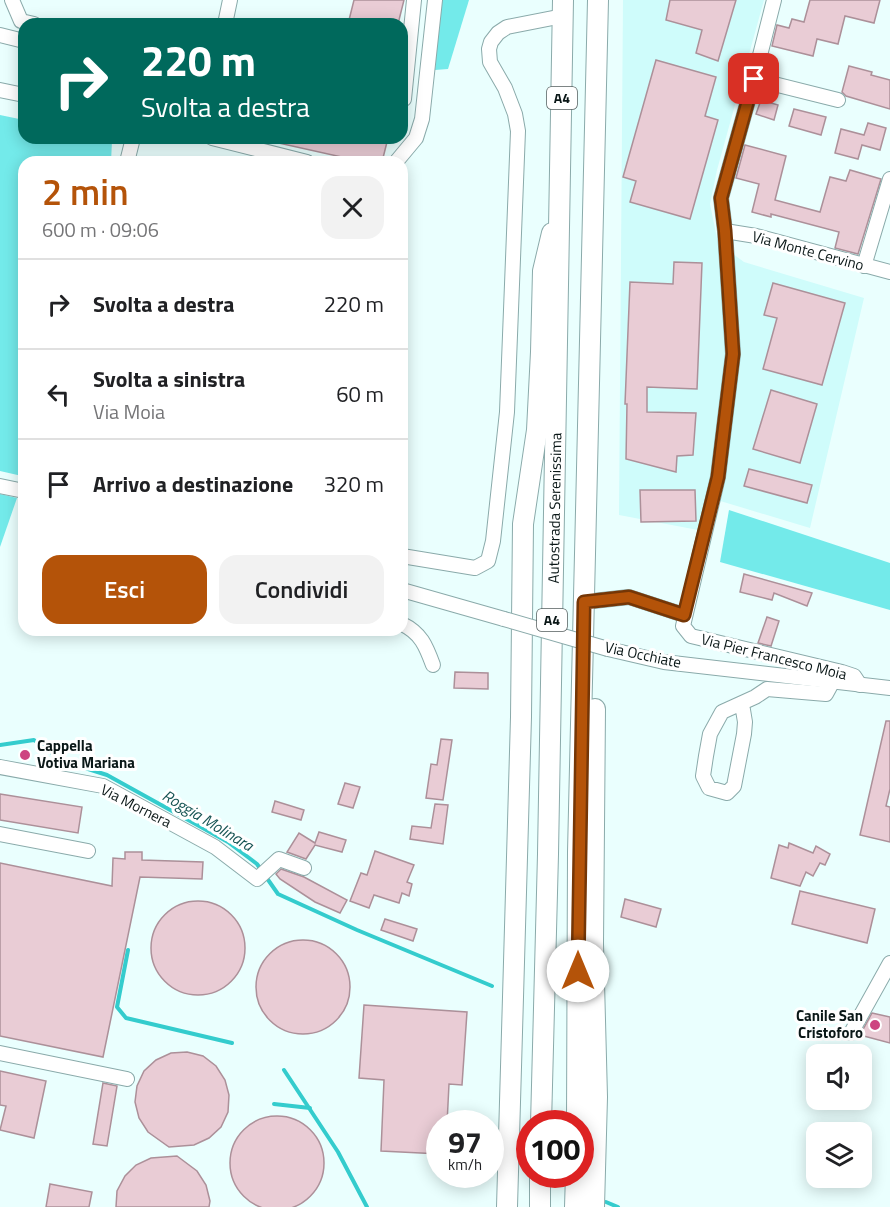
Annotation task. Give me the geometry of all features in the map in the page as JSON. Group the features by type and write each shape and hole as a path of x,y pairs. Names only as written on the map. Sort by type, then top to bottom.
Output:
{"highway":[{"name":"Autostrada Serenissima","path":"577,1110 578,852 598,0"},
{"name":"Autostrada Serenissima","path":"540,1110 548,854 563,8"},
{"path":"507,1206 521,717 523,524 537,430 543,271 561,195"},
{"path":"584,602 596,698 592,944 597,1097 594,1207"},
{"path":"540,1188 540,1207"},
{"path":"575,1207 576,1188"}],"street":[{"path":"12,0 20,18"},
{"path":"226,18 230,0"},
{"path":"408,59 414,0"},
{"path":"401,156 416,138 422,119 435,0"},
{"path":"584,602 629,597 684,615 690,598 718,477 733,354 721,198 774,0"},
{"path":"408,557 475,568 488,561 493,541 507,412 518,131 515,114 505,88 491,67 489,49 498,33 507,27 563,8"},
{"path":"0,35 18,40"},
{"path":"754,79 838,100"},
{"path":"0,90 18,94"},
{"path":"236,144 283,156"},
{"path":"864,266 890,179"},
{"name":"Via Monte Cervino","path":"725,231 756,236 890,272"},
{"path":"0,486 18,490"},
{"name":"Via Occhiate","path":"408,592 608,649 664,662 890,688"},
{"name":"Via Pier Francesco Moia","path":"684,615 683,626 691,636 842,672 854,676 860,685"},
{"path":"408,628 417,633 425,643 433,665"},
{"path":"741,704 746,722 734,786 727,793 709,788 703,776 710,734 722,712 766,689 826,694 832,683"},
{"name":"Via Mornera","path":"0,767 103,786 215,847 259,877 279,859 304,868"},
{"path":"0,834 88,850"},
{"path":"851,1033 885,982 890,963"},
{"path":"0,1053 127,1079"},
{"path":"531,1207 533,1188"}],"shaded area":[{"path":"441,0 469,0 448,69 435,70"},
{"path":"623,0 764,0 717,170 710,204 718,243 744,262 864,298 810,528 707,497 698,530 619,515"},
{"path":"0,115 18,119 18,144 112,144 111,156 18,156 18,475 0,471"},
{"path":"0,494 17,498 0,547"},
{"path":"729,510 890,563 890,610 720,562"}],"building":[{"path":"354,0 404,0 400,18 350,18"},
{"path":"670,0 736,0 718,61 696,53 702,30 666,20"},
{"path":"810,0 880,0 874,23 845,16 838,44 817,39 813,56 772,46 777,25 789,28 792,19 804,22"},
{"path":"656,60 716,77 705,116 718,120 690,219 630,202 636,181 623,177"},
{"path":"849,66 890,80 890,109 846,96 842,92"},
{"path":"761,100 778,105 774,120 756,114"},
{"path":"794,109 826,117 821,135 789,126"},
{"path":"868,123 886,128 880,150 862,145 858,159 835,153 841,129 864,135"},
{"path":"283,144 386,144 384,156 337,156"},
{"path":"745,145 786,156 775,200 820,212 830,177 846,181 850,170 881,179 858,254 835,248 839,232 771,214 771,217 752,212 759,184 736,178"},
{"path":"674,262 702,263 697,389 647,387 647,412 696,413 693,455 677,456 676,472 626,459 627,404 625,404 630,282 673,284"},
{"path":"773,283 845,303 822,385 763,369 777,318 764,315"},
{"path":"771,390 817,404 800,463 753,449"},
{"path":"749,469 812,485 807,503 744,486"},
{"path":"640,490 695,490 696,521 641,522"},
{"path":"744,574 812,593 807,606 774,593 772,600 740,592"},
{"path":"767,617 779,621 771,646 758,643"},
{"path":"455,672 488,673 488,689 454,688"},
{"path":"886,721 890,721 890,789 886,806 890,807 890,842 860,835"},
{"path":"441,739 452,740 443,800 426,798 431,764 437,765"},
{"path":"345,783 360,787 353,808 338,804"},
{"path":"0,794 82,807 78,833 0,820"},
{"path":"275,801 304,810 301,820 272,812"},
{"path":"435,804 448,805 443,844 410,839 412,826 431,828"},
{"path":"319,832 346,840 342,852 315,845 306,859 287,852 299,833 315,843"},
{"path":"789,843 813,853 816,846 830,854 825,865 820,863 813,876 806,872 800,886 771,878 779,845 788,848"},
{"path":"375,851 414,865 407,882 412,884 409,896 402,893 399,903 374,895 369,908 350,901 361,873 367,875"},
{"path":"125,852 142,852 142,860 203,862 202,879 140,877 103,1057 0,1036 0,863 112,886 113,858 125,859"},
{"path":"281,869 304,877 347,900 340,913 315,902 280,879 276,874"},
{"path":"800,891 875,909 867,943 792,924"},
{"path":"625,899 661,909 656,927 621,917"},
{"path":"198,901 216,905 231,915 241,930 245,948 241,966 231,981 216,991 198,995 180,991 165,981 155,966 151,948 155,930 165,915 180,905"},
{"path":"385,919 417,929 413,941 381,930"},
{"path":"303,940 321,944 336,954 346,969 350,987 346,1005 336,1020 321,1030 303,1034 285,1030 270,1020 260,1005 256,987 260,969 270,954 285,944"},
{"path":"364,1005 467,1012 462,1085 449,1084 448,1110 426,1110 426,1153 381,1151 384,1080 359,1078"},
{"name":"Canile San Cristoforo","path":"872,1013 890,1017 890,1043 860,1035"},
{"path":"187,1052 203,1056 216,1066 225,1080 229,1095 228,1112 221,1127 209,1138 194,1145 169,1147 148,1132 139,1118 135,1102 137,1086 144,1071 156,1060 171,1053"},
{"path":"0,1071 46,1081 34,1138 0,1130 6,1106 0,1105"},
{"path":"103,1083 117,1086 107,1146 93,1144"},
{"path":"268,1117 286,1117 303,1124 316,1137 323,1154 323,1172 316,1189 303,1202 289,1208 265,1208 251,1202 238,1189 231,1172 231,1154 238,1137 251,1124"},
{"path":"177,1156 197,1171 206,1185 210,1201 209,1207 116,1207 117,1191 125,1176 136,1165 151,1158"},
{"path":"50,1184 92,1192 89,1207 46,1207"}],"waterway":[{"name":"Roggia Molinara","path":"0,745 34,740 63,761 107,775 228,842 257,864 278,894 357,930 492,986"},
{"path":"128,950 117,1007 126,1018 232,1043"},
{"path":"284,1070 338,1152 367,1207"},
{"path":"274,1104 310,1108"},
{"name":"Roggia Molinara","path":"606,1202 618,1207"}],"place":[{"name":"Cappella Votiva Mariana","path":"25,755"},
{"name":"Canile San Cristoforo","path":"875,1025"}],"route":[{"path":"578,971 578,852 584,602 629,597 684,615 690,598 718,477 733,354 721,198 754,79"}]}
